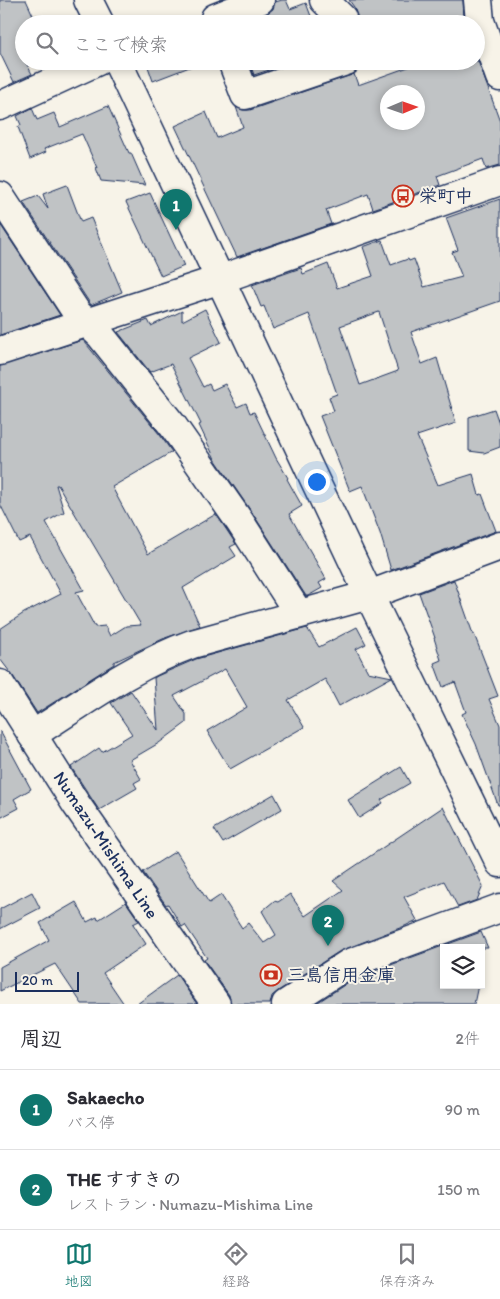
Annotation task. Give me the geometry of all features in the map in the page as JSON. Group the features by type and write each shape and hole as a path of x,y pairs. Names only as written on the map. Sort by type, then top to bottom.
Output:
{"street":[{"path":"88,0 96,15"},
{"path":"227,15 260,0"},
{"path":"324,0 339,15"},
{"path":"485,25 500,77"},
{"path":"0,106 78,70"},
{"path":"121,70 370,595 500,863"},
{"path":"235,70 245,95 319,70"},
{"path":"0,351 221,279 500,181"},
{"path":"0,196 77,313 102,336 168,420 240,522 299,614"},
{"path":"32,735 141,665 168,652 370,595 500,546"},
{"name":"Numazu-Mishima Line","path":"0,685 113,857 216,1004"},
{"path":"286,1004 348,964 500,908"}],"building":[{"path":"0,0 26,0 33,15 15,15 15,70 30,70 32,74 14,82 0,53"},
{"path":"286,0 290,9 306,3 311,15 264,15 273,9 275,2"},
{"path":"349,0 463,0 464,15 356,15"},
{"path":"149,70 182,70 153,81"},
{"path":"252,70 269,70 254,75"},
{"path":"400,70 481,70 500,121 500,165 486,169 483,159 437,176 440,185 373,209 368,194 326,210 331,224 237,257 175,126 206,112 217,138 243,127 236,107 250,110 354,74 358,85"},
{"path":"108,106 145,185 101,181 82,134 44,149 46,152 30,159 18,127 21,125 17,116 32,108 37,120 54,113 60,127"},
{"path":"67,185 81,222 91,218 122,292 91,305 23,202 38,196 48,209 43,194"},
{"path":"150,193 184,266 161,276 126,202"},
{"path":"500,199 500,301 411,332 422,364 437,358 456,423 417,436 438,485 473,474 479,495 482,494 496,531 391,570 380,533 362,486 350,491 320,416 334,411 329,397 337,394 309,314 273,329 264,306 261,307 252,285 301,268 303,274 328,264 337,288 373,276 363,247 382,240 391,265 408,259 409,261 414,259 424,287 462,277 452,252 458,250 446,218","holes":["379,312 398,371 360,385 340,326"]},
{"path":"0,224 60,315 0,335"},
{"path":"205,309 221,342 188,358 203,387 209,384 212,390 225,384 237,407 246,403 250,413 254,412 276,458 288,478 302,506 289,514 326,579 319,583 322,588 308,596 306,596 215,459 199,425 201,424 171,364 150,372 118,332 148,320 151,326 182,311 182,321"},
{"path":"83,340 172,452 112,487 148,554 216,514 236,544 230,547 236,556 183,588 200,626 165,638 114,662 114,664 37,713 0,659 0,629 24,613 61,594 30,537 19,542 0,504 0,366","holes":["56,485 58,485 141,625 126,626 110,636 105,626 95,627 76,592 84,590 46,522 64,512"]},
{"path":"494,409 500,426 500,447 484,453 469,451 469,417"},
{"path":"454,580 498,696 489,699 500,725 500,805 498,805 476,744 462,714 466,712 455,682 443,687 434,663 441,660 419,593"},
{"path":"357,627 366,644 356,649 368,672 392,677 339,706 325,679 288,700 304,727 230,769 207,731 247,707 225,669 174,696 186,714 186,723 159,743 130,760 141,779 134,783 137,788 99,810 71,767 99,748 102,752 132,734 111,703 131,691 158,730 154,678 157,676 196,659 307,628 319,647"},
{"path":"0,731 31,789 14,799 19,808 0,818"},
{"path":"401,767 410,783 381,800 383,803 359,818 348,800"},
{"path":"274,794 282,809 223,843 214,829"},
{"path":"443,807 483,886 477,900 458,907 444,881 404,897 417,920 340,951 278,991 272,996 270,1004 231,1004 229,995 204,960 207,958 185,925 182,927 168,904 166,905 143,872 176,851 209,903 221,895 242,928 248,923 264,943 276,935 262,911 274,901 278,902 290,894 305,916 343,890 333,881"},
{"path":"32,892 40,908 0,929 0,909"},
{"path":"76,902 87,922 97,917 98,920 126,902 139,921 133,924 146,944 103,973 124,1004 82,1004 55,964 0,991 0,967 49,940 40,923"},
{"path":"481,932 488,948 485,948 485,944 448,944"},
{"path":"440,947 440,989 477,989 474,1004 315,1004 355,978"},
{"path":"177,975 197,1004 137,1004"}],"place":[{"name":"栄町中","path":"403,196"},
{"name":"Sakaecho","path":"176,230"},
{"name":"THE すすきの","path":"328,946"},
{"name":"三島信用金庫","path":"271,975"}]}
